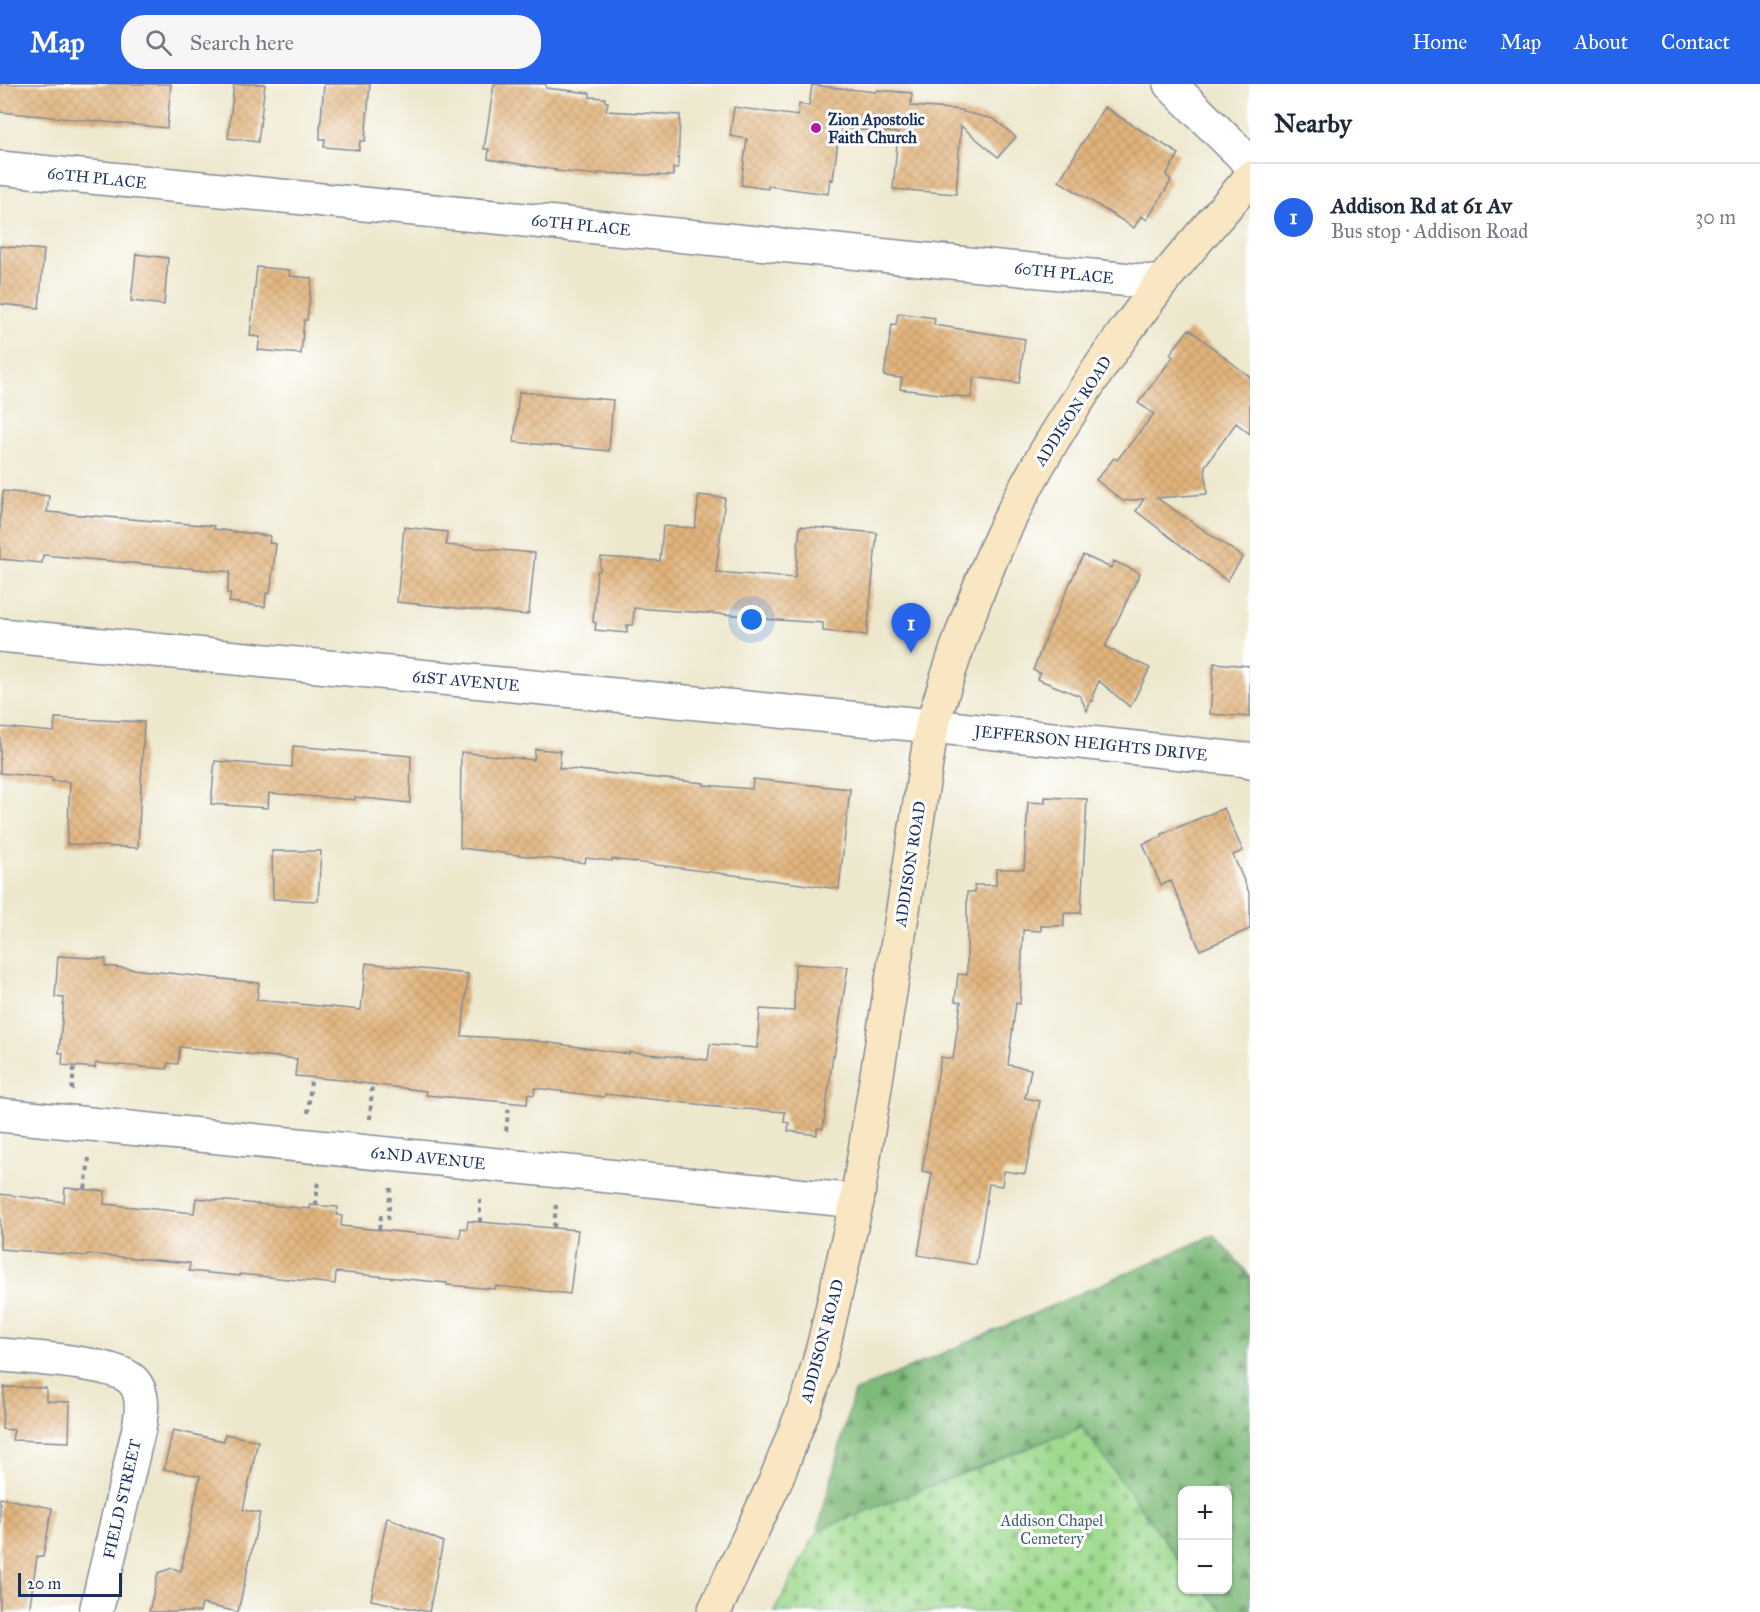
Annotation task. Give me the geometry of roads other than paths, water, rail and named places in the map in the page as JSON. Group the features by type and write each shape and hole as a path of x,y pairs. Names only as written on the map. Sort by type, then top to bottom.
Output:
{"street":[{"path":"1170,84 1250,163"},
{"name":"60TH PLACE","path":"0,168 1161,283"},
{"name":"ADDISON ROAD","path":"714,1612 775,1482 811,1391 825,1344 857,1201 932,726 972,603 1002,534 1028,484 1088,384 1161,283 1250,178"},
{"name":"61ST AVENUE","path":"0,635 932,726"},
{"name":"JEFFERSON HEIGHTS DRIVE","path":"932,726 1250,762"},
{"name":"62ND AVENUE","path":"0,1115 857,1201"},
{"name":"FIELD STREET","path":"0,1355 52,1359 119,1371 132,1380 136,1386 142,1412 96,1612"}],"place":[{"name":"Zion Apostolic Faith Church","path":"816,128"},
{"name":"Addison Rd at 61 Av","path":"911,653"}],"park label":[{"name":"Addison Chapel Cemetery","path":"1052,1529"}]}
